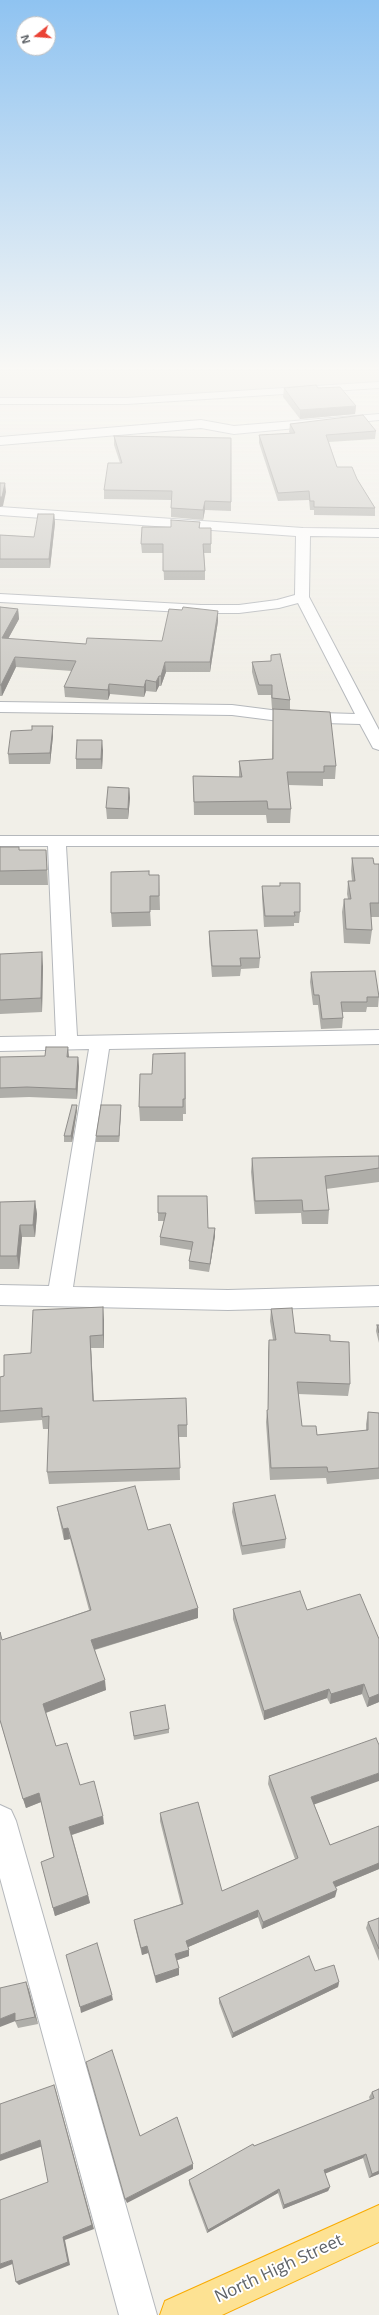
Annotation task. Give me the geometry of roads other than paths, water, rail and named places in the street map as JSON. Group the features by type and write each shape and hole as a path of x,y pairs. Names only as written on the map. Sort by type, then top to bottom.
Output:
{"highway":[{"name":"North High Street","path":"178,2315 379,2223"}],"street":[{"path":"0,511 303,532 379,533"},
{"path":"303,532 302,597 364,719 379,745"},
{"path":"0,598 201,609 239,609 273,605 302,597"},
{"path":"0,707 51,710 232,710 287,717 364,719"},
{"path":"0,841 379,842"},
{"path":"57,842 67,1043"},
{"path":"0,1044 379,1037"},
{"path":"60,1295 100,1042"},
{"path":"0,1295 60,1295 228,1300 379,1296"},
{"path":"0,1821 138,2315"}]}
